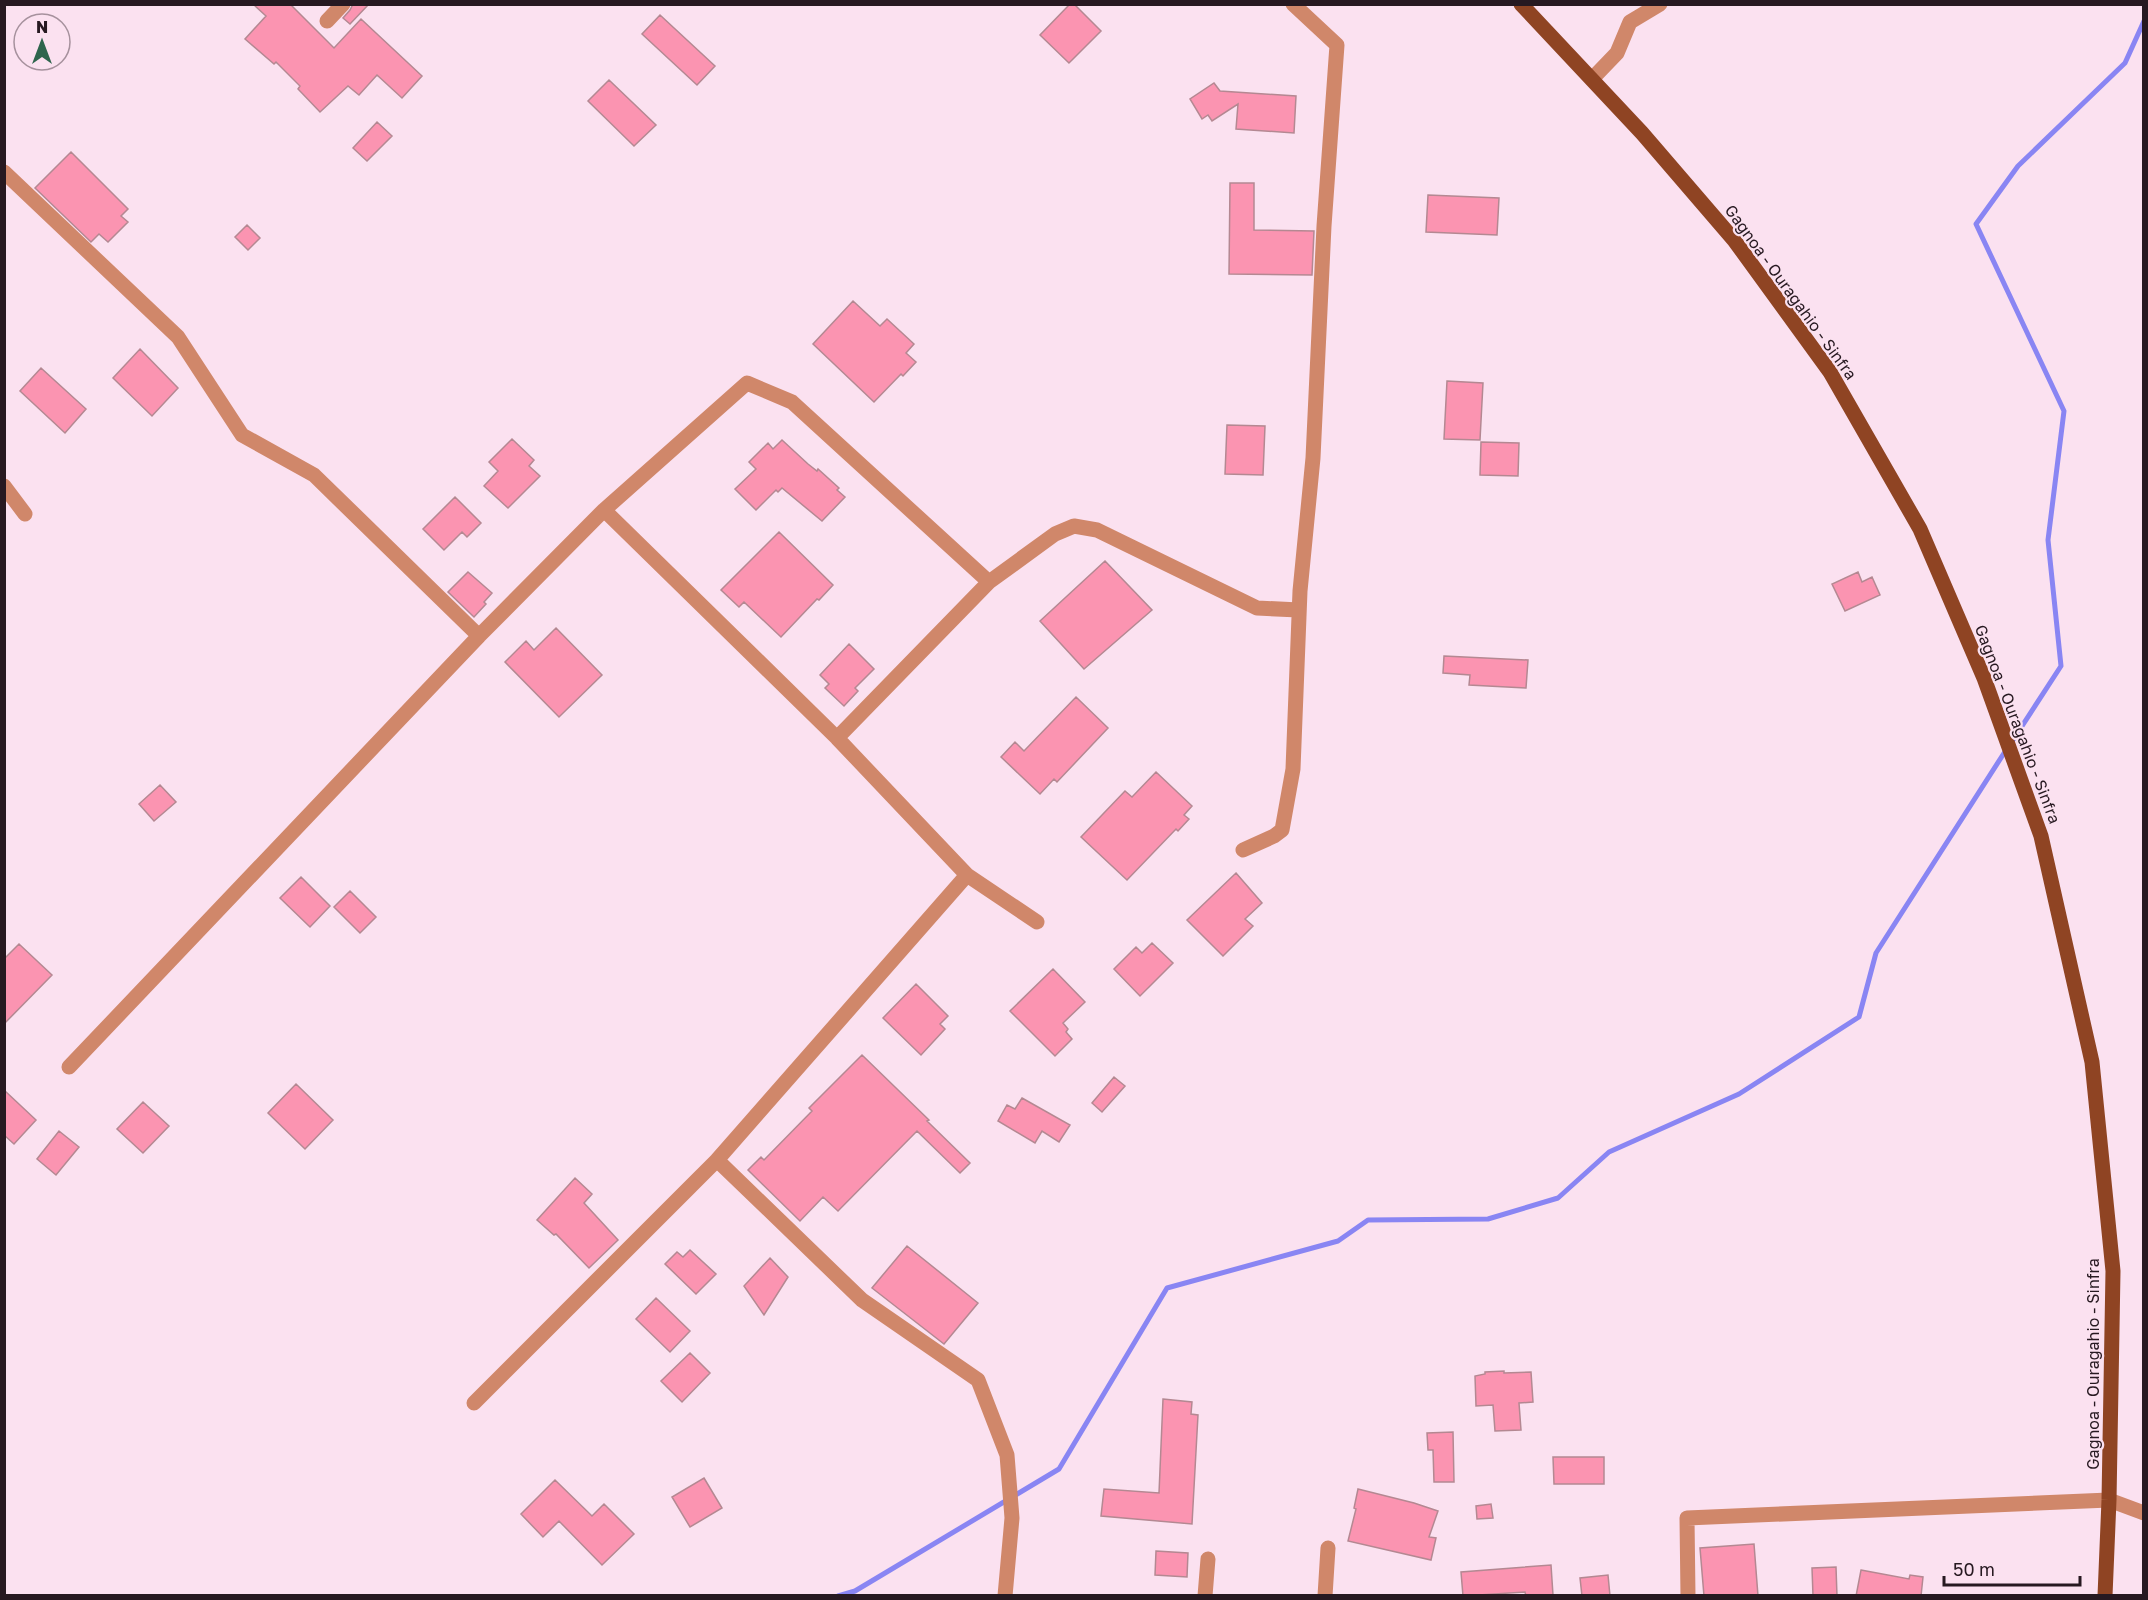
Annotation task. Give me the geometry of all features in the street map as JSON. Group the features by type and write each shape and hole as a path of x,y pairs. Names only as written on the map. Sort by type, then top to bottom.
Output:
{"main road":[{"name":"Gagnoa - Ouragahio - Sinfra","path":"1521,4 1642,133 1734,240 1830,372 1920,529 1984,678 2041,836 2092,1062 2113,1271 2109,1500 2104,1596"}],"street":[{"path":"327,21 343,4"},
{"path":"1243,850 1282,830 1293,769 1299,610 1313,458 1324,226 1337,45 1293,4"},
{"path":"1592,79 1617,53 1630,22 1660,4"},
{"path":"4,172 178,337 242,435 314,475 479,636"},
{"path":"69,1067 479,636 604,510 747,383 792,402 989,582"},
{"path":"4,486 25,514"},
{"path":"604,510 837,738 967,875 1037,922"},
{"path":"837,738 989,582 1055,534 1074,526 1097,530 1257,608 1299,610"},
{"path":"474,1403 717,1160 967,875"},
{"path":"717,1160 862,1300 978,1380 1007,1455 1012,1518 1005,1596"},
{"path":"1688,1596 1687,1518 2109,1500 2144,1513"},
{"path":"1324,1596 1328,1548"},
{"path":"1205,1596 1208,1559"}],"building":[{"path":"253,4 290,4 334,48 361,19 422,76 402,98 377,75 359,95 348,86 320,112 298,89 300,86 276,62 274,64 245,39 266,16"},
{"path":"353,4 369,4 350,24 343,18"},
{"path":"1070,4 1074,4 1101,31 1069,63 1040,35"},
{"path":"660,15 715,66 697,85 642,34"},
{"path":"609,80 656,125 634,146 588,101"},
{"path":"1214,83 1220,91 1296,96 1294,133 1236,129 1238,104 1212,121 1208,115 1202,119 1190,99"},
{"path":"377,122 392,136 367,161 353,148"},
{"path":"71,152 128,209 121,216 128,222 108,242 99,234 91,242 35,188"},
{"path":"1230,183 1254,183 1254,230 1314,231 1312,275 1229,274"},
{"path":"1428,195 1499,198 1497,235 1426,232"},
{"path":"247,225 260,238 248,250 235,237"},
{"path":"853,301 880,326 887,319 914,344 906,353 916,362 874,402 813,344"},
{"path":"140,349 178,388 152,416 113,378"},
{"path":"41,368 86,409 65,433 20,391"},
{"path":"1447,381 1483,383 1480,440 1444,439"},
{"path":"1227,425 1265,426 1263,475 1225,474"},
{"path":"512,439 534,460 529,466 540,476 508,508 484,486 498,471 489,462"},
{"path":"782,440 839,488 837,490 845,497 822,521 782,488 778,492 776,490 756,510 735,489 756,469 749,462 768,443 773,449"},
{"path":"1481,442 1519,443 1518,476 1480,475"},
{"path":"455,497 481,523 467,537 462,532 444,550 423,529"},
{"path":"779,532 833,585 781,637 744,602 739,607 721,590"},
{"path":"1105,561 1152,610 1084,669 1040,621"},
{"path":"468,572 492,593 474,617 448,592"},
{"path":"1858,572 1862,582 1872,577 1880,595 1845,611 1832,584"},
{"path":"556,628 602,675 559,717 505,662 526,641 534,650"},
{"path":"849,644 874,669 855,688 858,691 844,706 825,688 829,684 820,675"},
{"path":"1444,656 1528,660 1526,688 1469,685 1470,675 1443,673"},
{"path":"1076,697 1108,728 1057,782 1054,779 1040,794 1001,757 1015,742 1024,751"},
{"path":"1156,772 1192,806 1184,815 1189,819 1178,831 1176,829 1127,880 1081,837 1125,791 1132,797"},
{"path":"160,785 176,802 154,821 139,804"},
{"path":"1236,873 1262,903 1245,919 1253,926 1223,956 1187,920"},
{"path":"301,877 330,906 310,927 280,898"},
{"path":"350,891 376,917 360,933 334,907"},
{"path":"1152,943 1173,963 1140,996 1114,969 1136,947 1142,953"},
{"path":"19,944 52,975 4,1024 4,959"},
{"path":"1053,969 1085,1002 1063,1023 1072,1039 1055,1056 1010,1011"},
{"path":"916,984 948,1016 940,1024 945,1029 921,1055 883,1018"},
{"path":"862,1055 970,1163 960,1173 917,1131 838,1211 823,1197 800,1221 748,1170 761,1157 764,1160 812,1111 809,1108"},
{"path":"1114,1077 1125,1086 1102,1112 1092,1103"},
{"path":"296,1084 333,1120 305,1149 268,1113"},
{"path":"4,1090 36,1120 14,1144 4,1135"},
{"path":"1022,1098 1070,1125 1059,1142 1042,1131 1035,1143 998,1121 1007,1105 1015,1109"},
{"path":"143,1102 169,1126 143,1153 117,1129"},
{"path":"59,1131 79,1147 56,1175 37,1159"},
{"path":"575,1178 592,1194 584,1203 618,1240 589,1268 556,1234 554,1235 537,1220"},
{"path":"907,1246 978,1303 944,1344 872,1288"},
{"path":"690,1250 716,1274 696,1294 665,1264 677,1252 683,1257"},
{"path":"770,1258 788,1277 764,1315 744,1286"},
{"path":"656,1298 690,1331 670,1352 636,1319"},
{"path":"690,1353 710,1373 682,1402 661,1381"},
{"path":"1504,1371 1504,1373 1531,1372 1533,1402 1519,1403 1521,1430 1495,1431 1493,1405 1476,1406 1475,1376 1485,1374 1485,1372"},
{"path":"1163,1399 1192,1402 1191,1414 1198,1415 1192,1524 1101,1516 1104,1489 1159,1493"},
{"path":"1453,1432 1454,1482 1434,1482 1433,1450 1428,1450 1427,1433"},
{"path":"1553,1457 1604,1457 1604,1484 1554,1484"},
{"path":"704,1478 722,1508 690,1527 672,1497"},
{"path":"555,1480 592,1516 604,1504 634,1534 602,1565 559,1521 543,1537 521,1514"},
{"path":"1358,1489 1438,1511 1429,1537 1436,1538 1431,1560 1348,1541 1356,1509 1354,1508"},
{"path":"1491,1504 1493,1518 1477,1519 1476,1506"},
{"path":"1754,1544 1758,1596 1704,1596 1700,1548"},
{"path":"1156,1551 1188,1553 1187,1577 1155,1575"},
{"path":"1551,1565 1553,1595 1526,1596 1525,1592 1463,1596 1461,1572"},
{"path":"1836,1567 1837,1596 1813,1596 1812,1568"},
{"path":"1861,1570 1909,1579 1910,1575 1923,1577 1921,1596 1856,1596"},
{"path":"1608,1575 1610,1596 1582,1596 1580,1578"}],"waterway":[{"path":"2011,743 2061,666 2048,540 2064,411 1976,224 2018,166 2125,63 2144,21"},
{"path":"838,1596 855,1591 1059,1469 1167,1288 1338,1241 1368,1220 1488,1219 1558,1198 1609,1152 1739,1094 1859,1017 1876,953 2006,750"}]}
